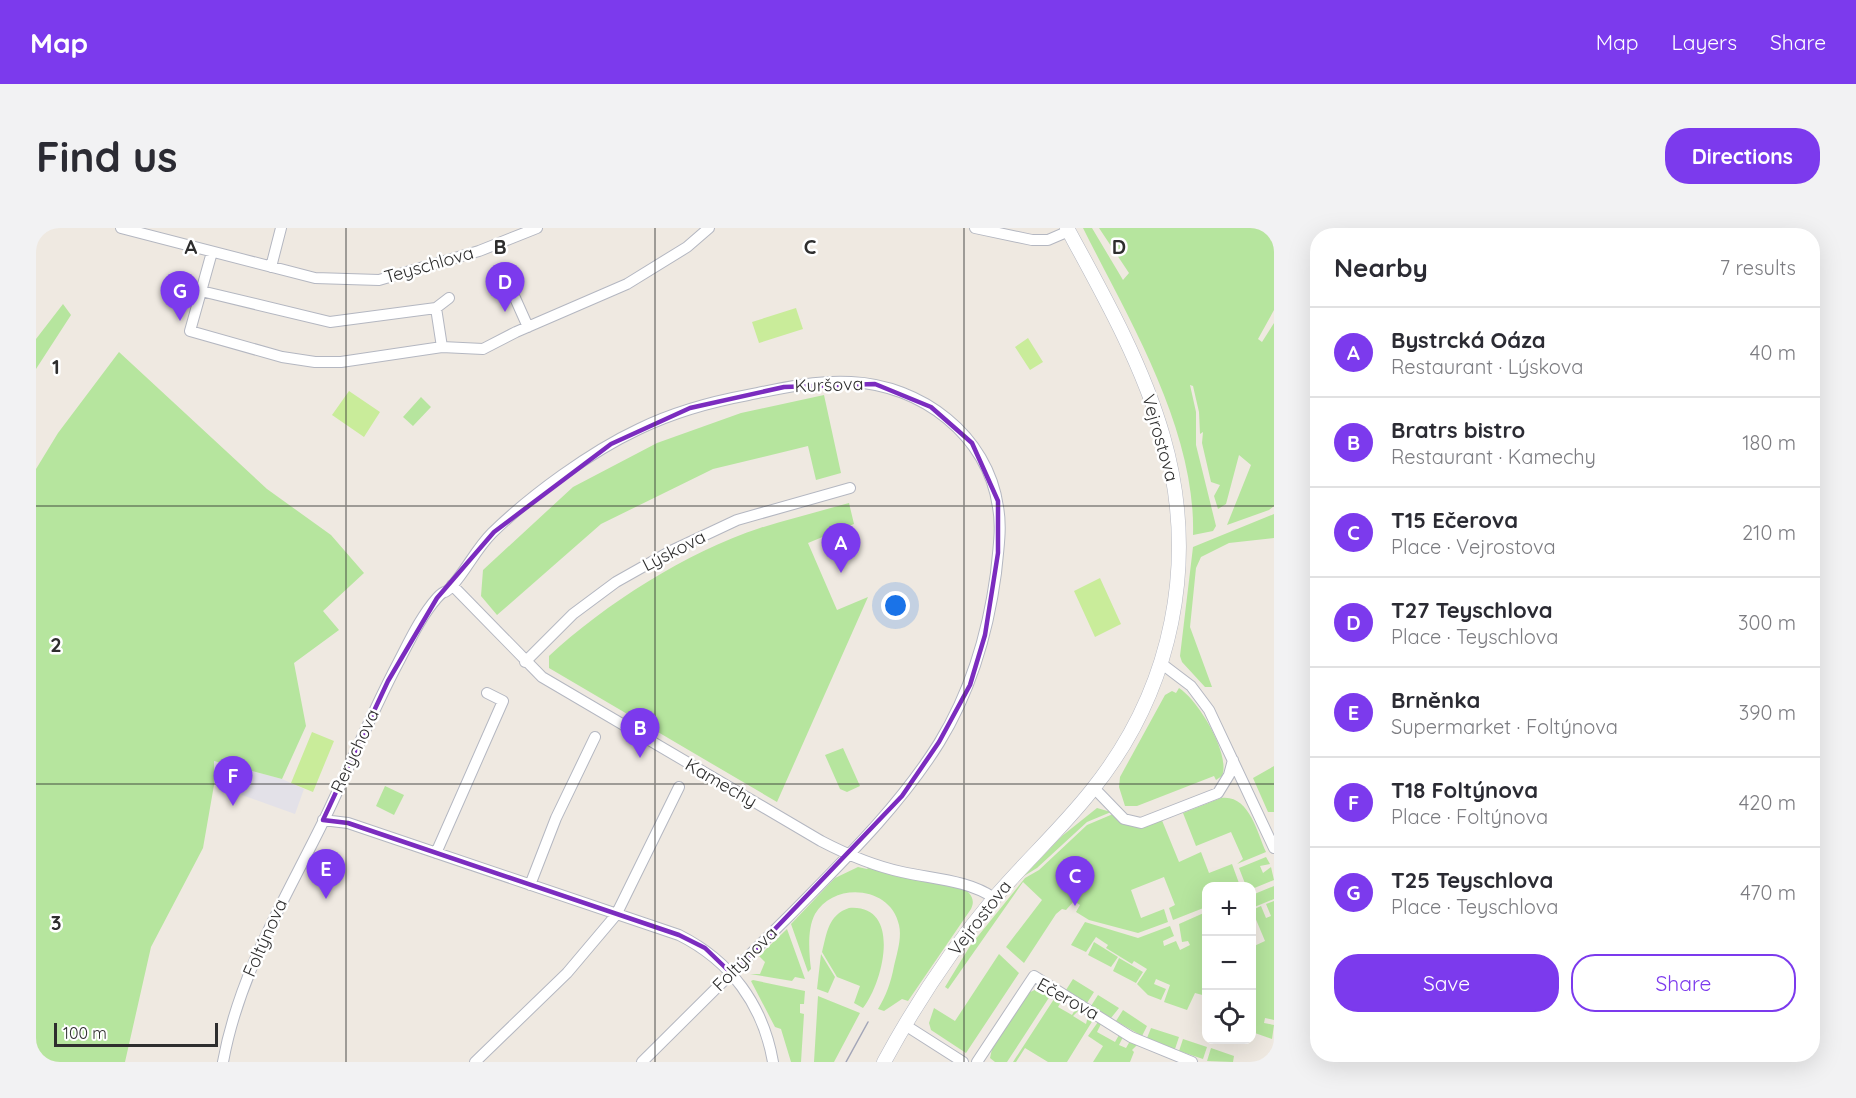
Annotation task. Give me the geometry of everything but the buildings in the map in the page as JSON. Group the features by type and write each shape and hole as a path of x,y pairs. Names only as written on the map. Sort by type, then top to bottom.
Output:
{"street":[{"name":"Teyschlova","path":"121,228 154,233 212,252 315,278 379,279 479,251 537,228"},
{"path":"271,267 281,228"},
{"path":"212,252 190,331 282,357 315,362 341,362 442,347 483,349 627,284 687,247 709,228"},
{"path":"975,228 1032,240 1048,240 1068,230"},
{"name":"Vejrostova","path":"884,1062 905,1025 964,936 994,898 1094,788 1132,730 1162,664 1179,568 1178,517 1169,462 1144,382 1068,230"},
{"path":"511,289 528,327"},
{"name":"Teyschlova","path":"201,291 330,322 436,308 449,298"},
{"path":"436,308 442,347"},
{"name":"Kuršova","path":"452,585 489,537 558,479 638,429 717,400 784,387 833,382 875,384 916,399 946,416 972,443 985,465 994,488 999,513 993,594 985,635 970,685 939,742 902,796 848,856"},
{"name":"Lýskova","path":"525,662 573,614 616,582 671,551 737,520 850,488"},
{"name":"Kamechy","path":"452,585 542,677 701,772 848,856 899,872 968,885 994,898"},
{"name":"Rerychova","path":"452,585 437,598 402,655 323,820 348,824 436,853 679,935 695,943 720,960 732,974 759,1016 767,1034 773,1062"},
{"path":"1162,664 1191,686 1202,698 1274,848"},
{"path":"436,853 503,701 487,693"},
{"path":"530,885 556,818 595,737"},
{"path":"1094,788 1124,819 1141,823 1218,793 1229,775 1233,760"},
{"path":"475,1062 567,973 616,915 679,787"},
{"name":"Foltýnova","path":"223,1062 230,1022 259,947 323,820"},
{"name":"Foltýnova","path":"642,1062 848,856"},
{"name":"Ečerova","path":"977,1062 1034,976 1131,1037 1192,1062"},
{"path":"905,1025 963,1062"}],"highlighted area":[{"path":"875,384 931,407 972,443 998,501 998,553 985,635 970,685 939,742 902,796 732,974 705,948 679,935 348,823 323,820 388,681 437,598 494,532 611,444 690,408 784,387"}],"shaded area":[{"path":"214,761 282,779 304,789 295,814 214,785"}],"green space":[{"path":"1083,228 1092,228 1123,280 1129,273 1099,228 1274,228 1274,310 1258,339 1262,342 1274,323 1274,506 1269,510 1227,525 1251,465 1239,455 1226,504 1218,509 1214,496 1220,485 1211,482 1202,443 1203,432 1200,434 1199,412 1193,386 1190,385 1196,412 1196,445 1216,526 1213,531 1193,535 1191,495 1184,455 1172,416 1139,338"},
{"path":"63,304 71,315 36,369 36,339"},
{"path":"796,308 803,329 759,343 752,322"},
{"path":"1028,338 1043,362 1030,370 1015,347"},
{"path":"119,352 267,489 331,535 364,573 323,611 339,630 294,663 306,726 282,779 214,761 214,785 203,848 151,947 125,1062 36,1062 36,469 58,433"},
{"path":"349,391 380,412 364,437 332,415"},
{"path":"824,395 841,473 816,480 808,446 713,469 601,524 497,615 481,596 483,570 573,487 657,443 741,413"},
{"path":"421,397 431,407 413,426 403,417"},
{"path":"849,503 854,524 808,543 837,610 868,597 777,802 549,668 549,656 595,617 676,565 732,538"},
{"path":"1274,514 1274,538 1229,543 1201,557 1196,568 1190,627 1212,687 1205,687 1182,662 1180,656 1193,547"},
{"path":"1100,578 1121,624 1095,637 1074,591"},
{"path":"1179,688 1195,704 1211,728 1222,755 1224,766 1222,776 1216,780 1214,776 1137,806 1125,806 1119,787 1120,777 1165,695 1172,691 1176,693"},
{"path":"312,732 334,741 313,792 291,783"},
{"path":"843,748 860,786 847,792 840,789 825,755"},
{"path":"1274,766 1274,812 1268,812 1253,778"},
{"path":"385,786 404,795 394,815 376,806"},
{"path":"1221,798 1231,798 1245,808 1251,816 1266,852 1237,864 1243,859 1231,832 1196,846 1183,813"},
{"path":"1097,808 1111,812 1087,822 1037,868 1024,876 1062,836"},
{"path":"1113,814 1118,819 1161,818 1179,862 1201,852 1209,873 1232,864 1239,882 1202,882 1202,909 1173,920 1169,908 1175,905 1164,877 1131,890 1141,918 1164,909 1168,922 1138,933 1089,920 1076,912 1080,905 1074,901 1066,910 1062,909 1056,914 1024,963 1006,947 1042,900 1023,882 948,989 945,987 970,946 1025,878 1039,870 1087,825"},
{"path":"1266,857 1270,864 1260,866 1263,873 1271,867 1274,880 1256,887 1256,882 1244,882 1239,868"},
{"path":"858,867 867,869 869,867 895,876 961,887 972,899 971,909 908,1001 902,999 884,1011 878,1009 890,983 900,935 894,912 885,902 874,896 848,893 835,896 824,903 812,920 809,949 811,969 808,972 791,924 835,878"},
{"path":"1274,886 1274,899 1256,906 1256,893"},
{"path":"1274,901 1274,1020 1265,1018 1264,1023 1274,1025 1272,1039 1256,1033 1256,945 1265,941 1256,920 1256,908 1261,906 1266,918 1271,916 1266,904"},
{"path":"849,908 866,910 877,918 882,931 884,947 882,964 877,981 863,1008 854,1003 860,986 837,977 822,952 833,920"},
{"path":"1202,914 1202,995 1195,993 1187,1010 1164,1002 1170,985 1156,979 1154,984 1166,989 1161,1000 1148,995 1137,984 1147,969 1134,961 1132,964 1106,948 1108,945 1096,937 1086,952 1071,945 1085,922 1138,938 1170,926 1174,936 1163,941 1164,946 1176,941 1180,950 1190,945 1188,941 1182,942 1179,924"},
{"path":"787,929 805,979 795,977 792,981 750,974 760,974 765,962 759,956"},
{"path":"1094,942 1118,957 1111,967 1088,955"},
{"path":"821,954 835,977 828,993 817,989"},
{"path":"999,954 1019,973 966,1053 931,1030 929,1023 934,1008 955,1021"},
{"path":"1119,958 1143,972 1136,983 1113,971"},
{"path":"1073,979 1094,992 1087,1003 1066,990"},
{"path":"751,981 805,991 804,1004 800,1004 800,1013 804,1014 801,1062 791,1062 781,1029 775,1027"},
{"path":"1039,988 1052,993 1007,1062 995,1062 990,1058 992,1049 1028,993"},
{"path":"1098,995 1119,1008 1111,1018 1091,1006"},
{"path":"818,996 860,1013 834,1062 814,1062"},
{"path":"1056,996 1062,1000 1058,1007 1072,1015 1076,1008 1079,1010 1073,1016 1086,1024 1088,1016 1093,1020 1067,1062 1048,1062 1025,1048 1016,1062 1013,1062"},
{"path":"1123,1010 1147,1026 1142,1036 1116,1021"},
{"path":"1098,1022 1101,1024 1097,1032 1115,1042 1119,1035 1123,1037 1119,1045 1126,1048 1130,1041 1138,1044 1132,1050 1134,1052 1130,1062 1093,1062 1103,1046 1088,1036"},
{"path":"1151,1028 1179,1037 1175,1049 1147,1038"},
{"path":"1183,1039 1207,1047 1203,1059 1179,1051"},
{"path":"1211,1048 1234,1056 1233,1062 1207,1061"}],"tram line":[{"path":"846,1062 868,1022"}],"place":[{"name":"T27 Teyschlova","path":"505,312"},
{"name":"T25 Teyschlova","path":"180,321"},
{"name":"Bystrcká Oáza","path":"841,573"},
{"name":"Bratrs bistro","path":"640,758"},
{"name":"T18 Foltýnova","path":"233,806"},
{"name":"Brněnka","path":"326,899"},
{"name":"T15 Ečerova","path":"1075,906"}]}
